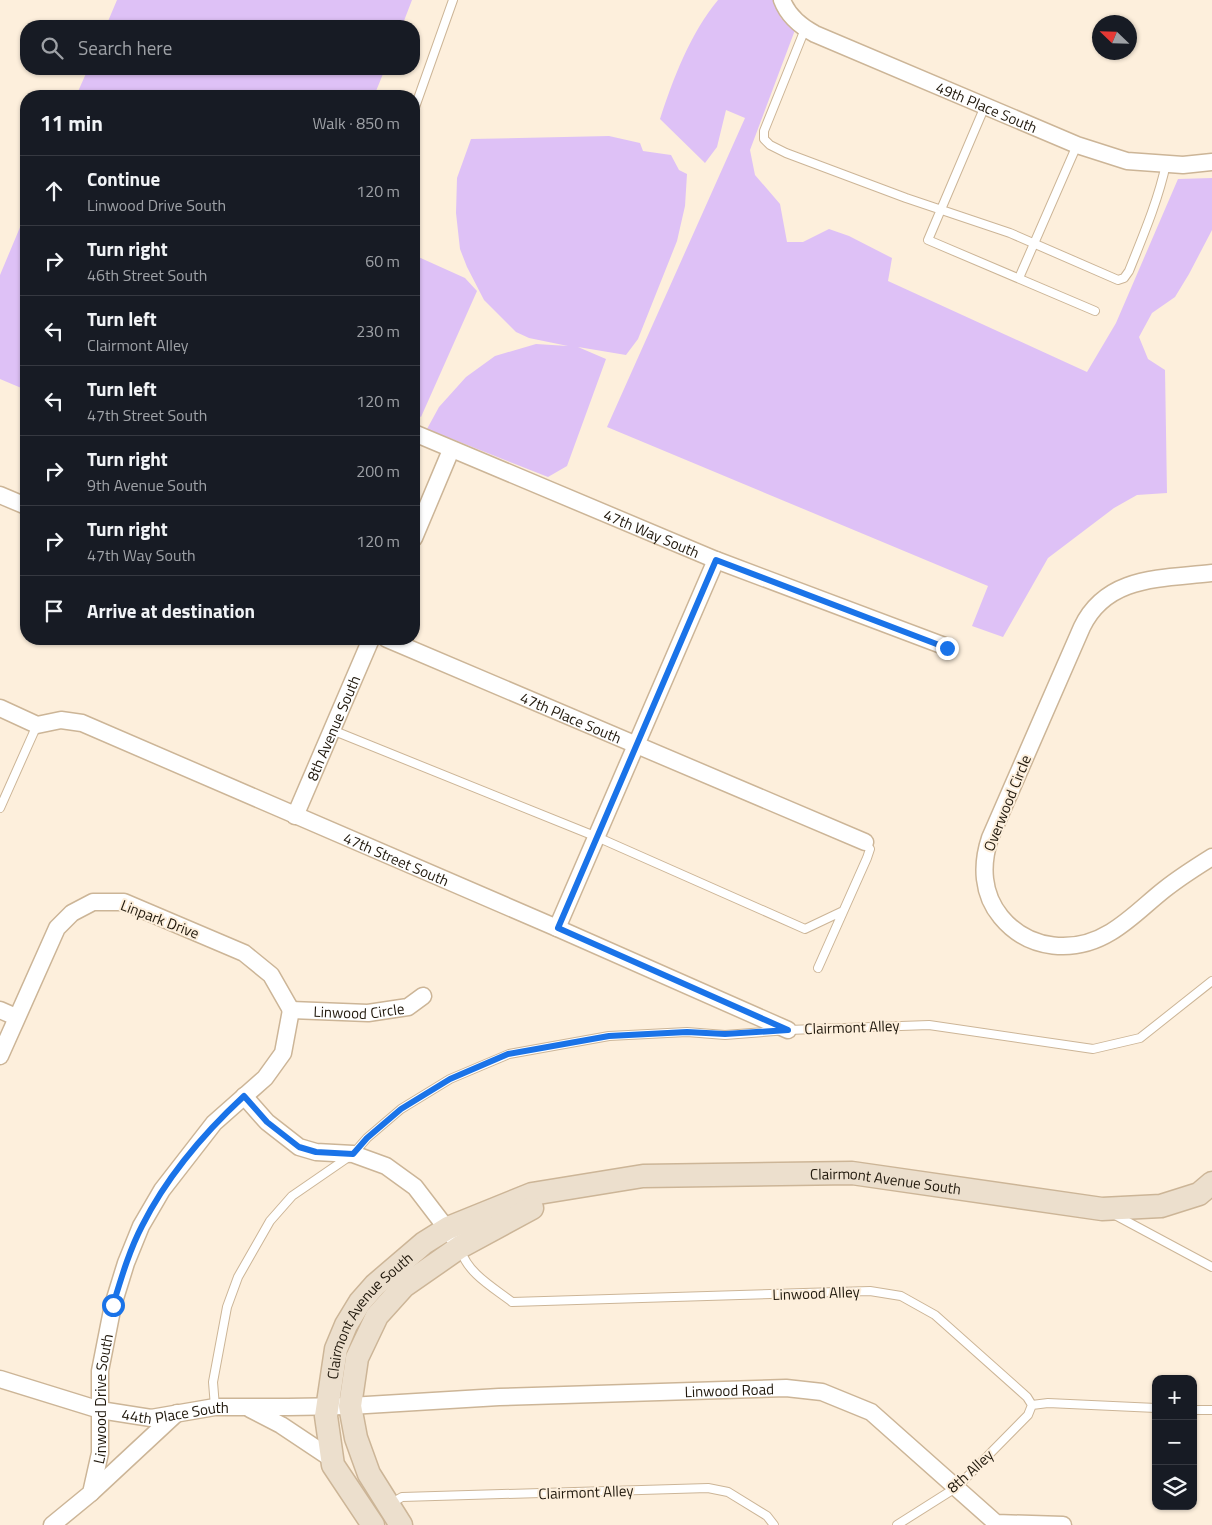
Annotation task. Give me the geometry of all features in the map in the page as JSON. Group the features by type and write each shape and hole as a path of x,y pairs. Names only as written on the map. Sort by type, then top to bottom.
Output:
{"street":[{"name":"49th Place South","path":"782,0 789,14 805,29 1077,145 1127,161 1183,165 1212,162"},
{"name":"47th Way South","path":"420,436 716,560 947,648"},
{"path":"420,524 451,450"},
{"path":"0,495 20,503"},
{"path":"558,928 716,560"},
{"name":"Overwood Circle","path":"1212,573 1133,583 1115,590 1092,610 1082,628 990,838 986,849 984,872 988,895 996,910 1007,924 1016,932 1037,943 1048,946 1062,946 1090,942 1112,932 1166,888 1212,857"},
{"name":"8th Avenue South","path":"295,816 368,645"},
{"name":"47th Place South","path":"401,645 866,842"},
{"path":"0,708 37,724"},
{"name":"47th Street South","path":"37,724 61,720 82,723 558,928 788,1030"},
{"name":"Linpark Drive","path":"0,1056 57,928 72,913 93,902 124,902 244,953 271,975 291,1010"},
{"name":"Linwood Circle","path":"291,1010 368,1013 408,1007 423,996"},
{"path":"0,1010 16,1017"},
{"name":"Linwood Drive South","path":"90,1493 100,1453 100,1371 113,1305 126,1263 141,1226 162,1190 214,1123 265,1078 283,1052 291,1010"},
{"path":"244,1096 267,1122 299,1147 316,1152 353,1154 386,1166 414,1187 454,1238"},
{"name":"Clairmont Avenue South","path":"401,1525 369,1474 356,1438 350,1406 357,1358 378,1316 404,1286 454,1238 532,1194 643,1176 852,1173 1102,1209 1161,1206 1199,1194 1212,1183"},
{"name":"Clairmont Avenue South","path":"373,1525 333,1465 326,1416 336,1349 346,1325 360,1302 393,1268 424,1244 454,1238"},
{"name":"44th Place South","path":"0,1379 100,1410 152,1418 215,1406 327,1406"},
{"name":"Linwood Road","path":"327,1406 499,1397 786,1388 822,1392 871,1412 957,1487 995,1524 1063,1525"},
{"path":"246,1407 281,1425 332,1459"},
{"path":"52,1525 90,1493 177,1413"}],"lane":[{"path":"420,93 453,0"},
{"path":"805,29 764,130 764,139 770,145 786,153 941,210 1010,233 1118,280 1124,278 1150,221 1161,188 1166,164"},
{"path":"985,106 928,240 1095,311"},
{"path":"1019,278 1077,145"},
{"path":"0,808 37,724"},
{"path":"332,730 596,837 805,929 843,911"},
{"path":"818,968 870,849 866,842"},
{"name":"Clairmont Alley","path":"215,1406 212,1382 227,1307 238,1277 270,1220 292,1196 353,1154 367,1138 401,1109 450,1079 508,1054 609,1036 687,1032 725,1034 929,1025 1093,1049 1140,1038 1212,981"},
{"path":"1102,1209 1212,1267"},
{"name":"Linwood Alley","path":"454,1238 464,1261 484,1281 512,1302 870,1291 901,1296 935,1315 1027,1397 1032,1405"},
{"path":"1032,1405 1048,1403 1152,1408"},
{"name":"8th Alley","path":"897,1525 957,1487 1028,1415 1032,1405"},
{"path":"1197,1410 1212,1410"},
{"name":"Clairmont Alley","path":"389,1505 402,1497 708,1488 728,1492 767,1516 774,1525"}],"shaded area":[{"path":"117,0 412,0 404,20 109,20"},
{"path":"718,0 775,0 781,18 795,30 750,150 755,175 780,204 787,242 803,242 829,229 849,236 892,258 888,281 1087,372 1116,323 1178,179 1212,178 1212,230 1175,297 1152,313 1139,337 1148,359 1165,370 1167,493 1137,495 1114,508 1048,558 1003,637 972,626 988,586 607,427 745,118 726,110 717,147 705,163 660,119 677,72 691,41 699,26"},
{"path":"85,75 383,75 376,90 79,90"},
{"path":"609,136 640,143 643,151 671,155 679,170 687,174 685,206 677,241 638,339 626,355 578,347 606,359 567,466 548,477 427,429 439,407 466,377 495,356 536,344 568,346 529,338 516,332 484,300 460,249 456,213 457,178 471,139"},
{"path":"20,227 20,387 0,379 0,275"},
{"path":"420,258 465,278 477,291 421,417"}],"route":[{"path":"113,1305 126,1263 141,1226 162,1190 214,1123 244,1096 267,1122 299,1147 316,1152 353,1154 367,1138 401,1109 450,1079 508,1054 609,1036 687,1032 725,1034 788,1030 558,928 716,560 947,648"}]}
